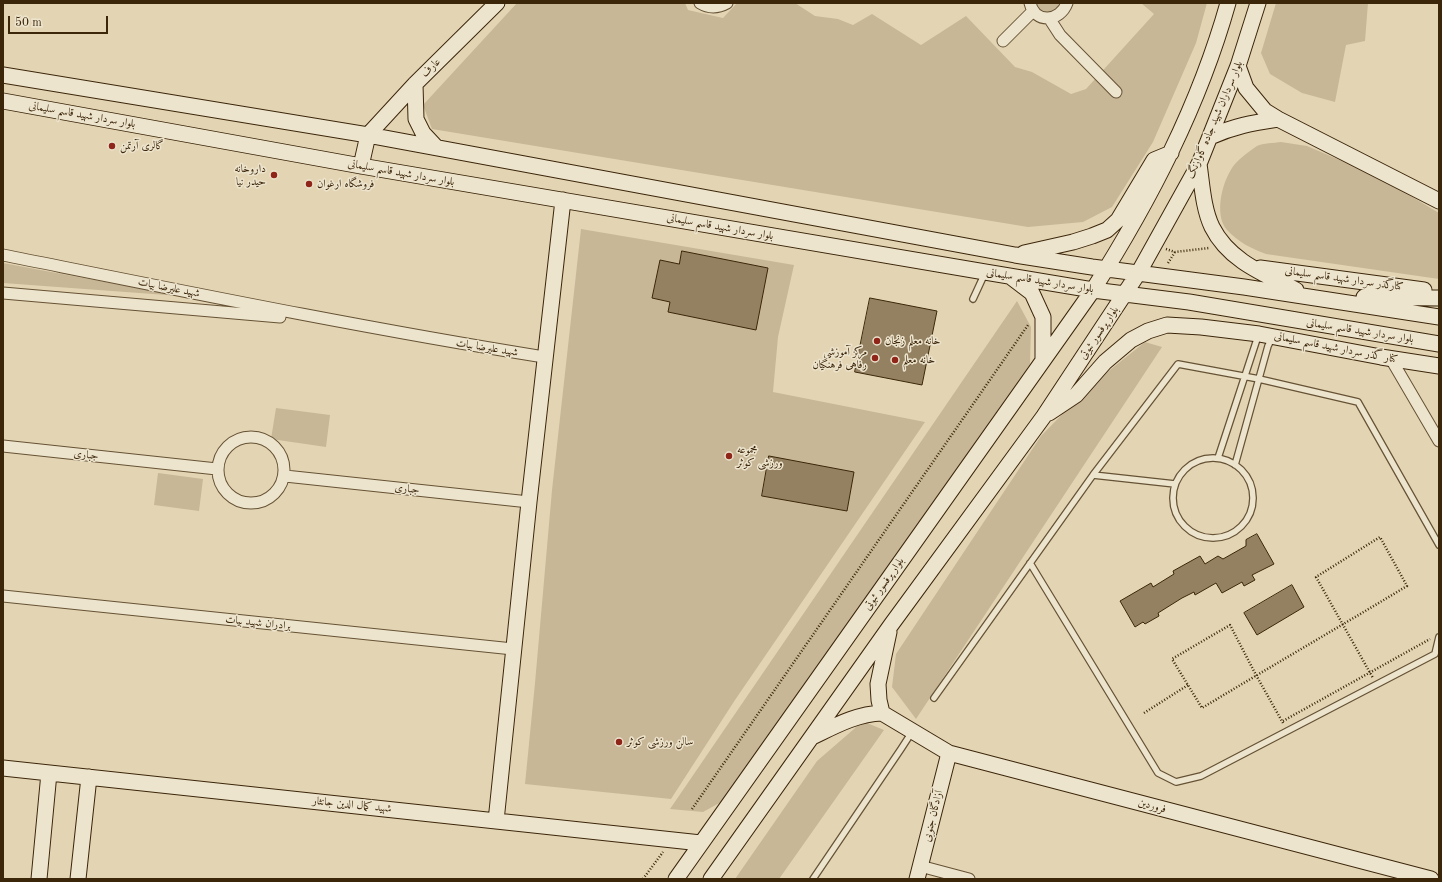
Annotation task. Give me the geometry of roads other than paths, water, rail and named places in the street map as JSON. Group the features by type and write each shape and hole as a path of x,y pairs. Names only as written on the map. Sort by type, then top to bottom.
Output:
{"main road":[{"name":"عارف","path":"368,135 415,84 497,3"},
{"path":"1093,290 1143,207 1170,153 1207,67 1228,3"},
{"name":"بلوار سرداران شهید جاده گاوازنگ","path":"1124,294 1139,272 1199,164 1238,66 1258,3"},
{"path":"1238,66 1246,88 1265,111 1278,120 1439,201"},
{"name":"بلوار سردار شهید قاسم سلیمانی","path":"3,75 368,135 1015,255 1439,317"},
{"path":"415,84 416,118 423,133 437,148"},
{"name":"بلوار سردار شهید قاسم سلیمانی","path":"3,101 361,166 985,272 1093,290 1189,302 1439,344"},
{"path":"1210,137 1228,129 1260,122 1278,120"},
{"path":"361,166 368,135"},
{"path":"1015,255 1073,242 1107,230 1118,220 1154,160 1170,153"},
{"path":"1199,164 1207,211 1212,226 1224,246 1234,256 1249,266 1310,297 1439,298"},
{"path":"496,821 544,357 564,200"},
{"name":"کنارگذر سردار شهید قاسم سلیمانی","path":"1249,266 1439,292"},
{"path":"1010,276 1032,294 1043,317 1043,359"},
{"name":"بلوار پرفسور ثبوتی","path":"676,879 1093,290"},
{"name":"بلوار پرفسور ثبوتی","path":"711,879 891,625 1044,416 1124,294"},
{"name":"کنار گذر سردار شهید قاسم سلیمانی","path":"1044,416 1076,395 1105,362 1131,340 1148,330 1167,325 1201,327 1266,335 1392,359 1439,366"},
{"path":"812,737 852,718 869,713 882,713 878,684 891,625"},
{"name":"فروردین","path":"882,713 949,754 1431,879"},
{"name":"آزادگان جنوبی","path":"918,873 949,754"},
{"name":"شهید کمال الدین جانثار","path":"3,768 701,843"},
{"path":"39,879 49,773"},
{"path":"78,879 89,777"}],"street":[{"path":"700,3 708,7 715,8 727,3"},
{"path":"1003,41 1031,7 1038,15 1049,18 1056,17 1061,14 1067,3"},
{"path":"1049,18 1060,35 1116,92"},
{"name":"شهید علیرضا بیات","path":"3,255 335,321 544,357"},
{"name":"شهید علیرضا بیات","path":"3,293 335,321"},
{"path":"1392,359 1439,441"},
{"path":"255,437 272,443 283,458 285,476 279,489 269,499 255,504 240,502 228,495 220,483 217,469 223,451 237,439 255,437"},
{"name":"جباری","path":"3,446 217,469"},
{"name":"جباری","path":"285,476 529,502"},
{"name":"برادران شهید بیات","path":"3,596 514,649"},
{"path":"918,873 968,879"}],"lane":[{"path":"974,299 985,272"},
{"path":"1218,458 1254,343 1266,335 1268,346 1235,465"},
{"path":"934,698 1093,475 1178,364 1259,379 1358,402 1439,545"},
{"path":"1218,458 1227,460 1235,465 1245,474 1251,486 1253,500 1250,513 1242,525 1225,536 1218,538 1205,537 1192,532 1181,523 1175,511 1172,498 1175,484 1181,472 1192,464 1205,459 1218,458"},
{"path":"1093,475 1175,484"},
{"path":"1030,563 1158,773 1176,782 1201,776 1435,654 1439,636"},
{"path":"813,879 902,749 912,731"}],"place":[{"name":"گالری آرتمن","path":"112,146"},
{"name":"داروخانه حیدر نیا","path":"274,175"},
{"name":"فروشگاه ارغوان","path":"309,184"},
{"name":"خانه معلم زنجان","path":"877,341"},
{"name":"مرکز آموزشی رفاهی فرهنگیان","path":"875,358"},
{"name":"خانه معلم","path":"895,360"},
{"name":"مجموعه ورزشی کوثر","path":"729,456"},
{"name":"سالن ورزشی کوثر","path":"619,742"}]}
